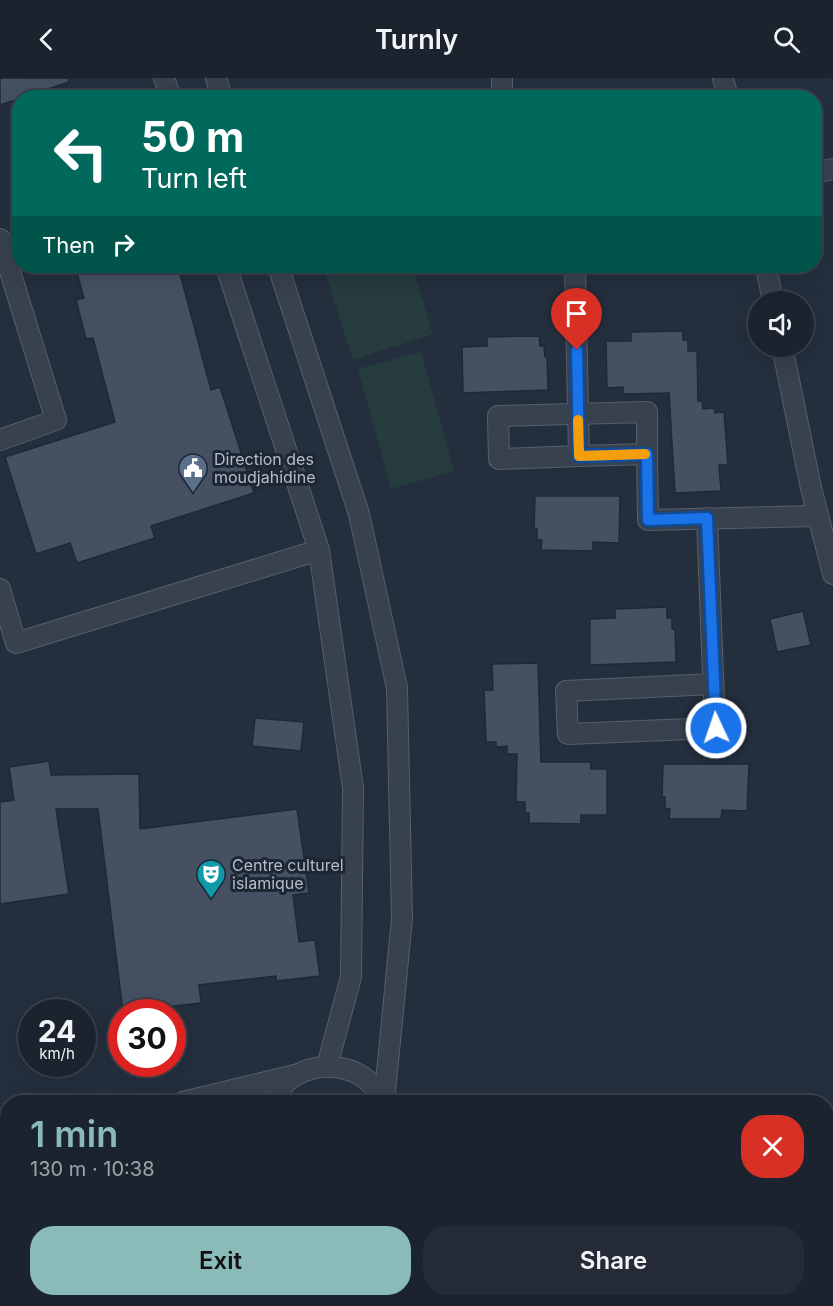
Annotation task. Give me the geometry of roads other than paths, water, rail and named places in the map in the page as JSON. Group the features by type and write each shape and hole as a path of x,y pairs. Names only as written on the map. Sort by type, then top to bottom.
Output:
{"street":[{"path":"0,239 56,420 0,440"},
{"path":"228,273 319,550 353,788 351,977 327,1066"},
{"path":"280,273 359,514 397,688 402,919 385,1095"},
{"path":"575,273 579,456"},
{"path":"767,273 771,291"},
{"path":"784,357 818,516 833,574"},
{"path":"647,454 499,459 498,416 647,412 648,520 818,516"},
{"path":"707,518 716,728 568,734 566,691 713,684"},
{"path":"0,589 8,645 319,550"},
{"path":"211,1095 327,1066 345,1068 362,1076 375,1087 380,1095"},
{"path":"278,1095 285,1084 300,1073"}],"place":[{"name":"Direction des moudjahidine","path":"193,494"},
{"name":"Centre culturel islamique","path":"211,900"}]}
